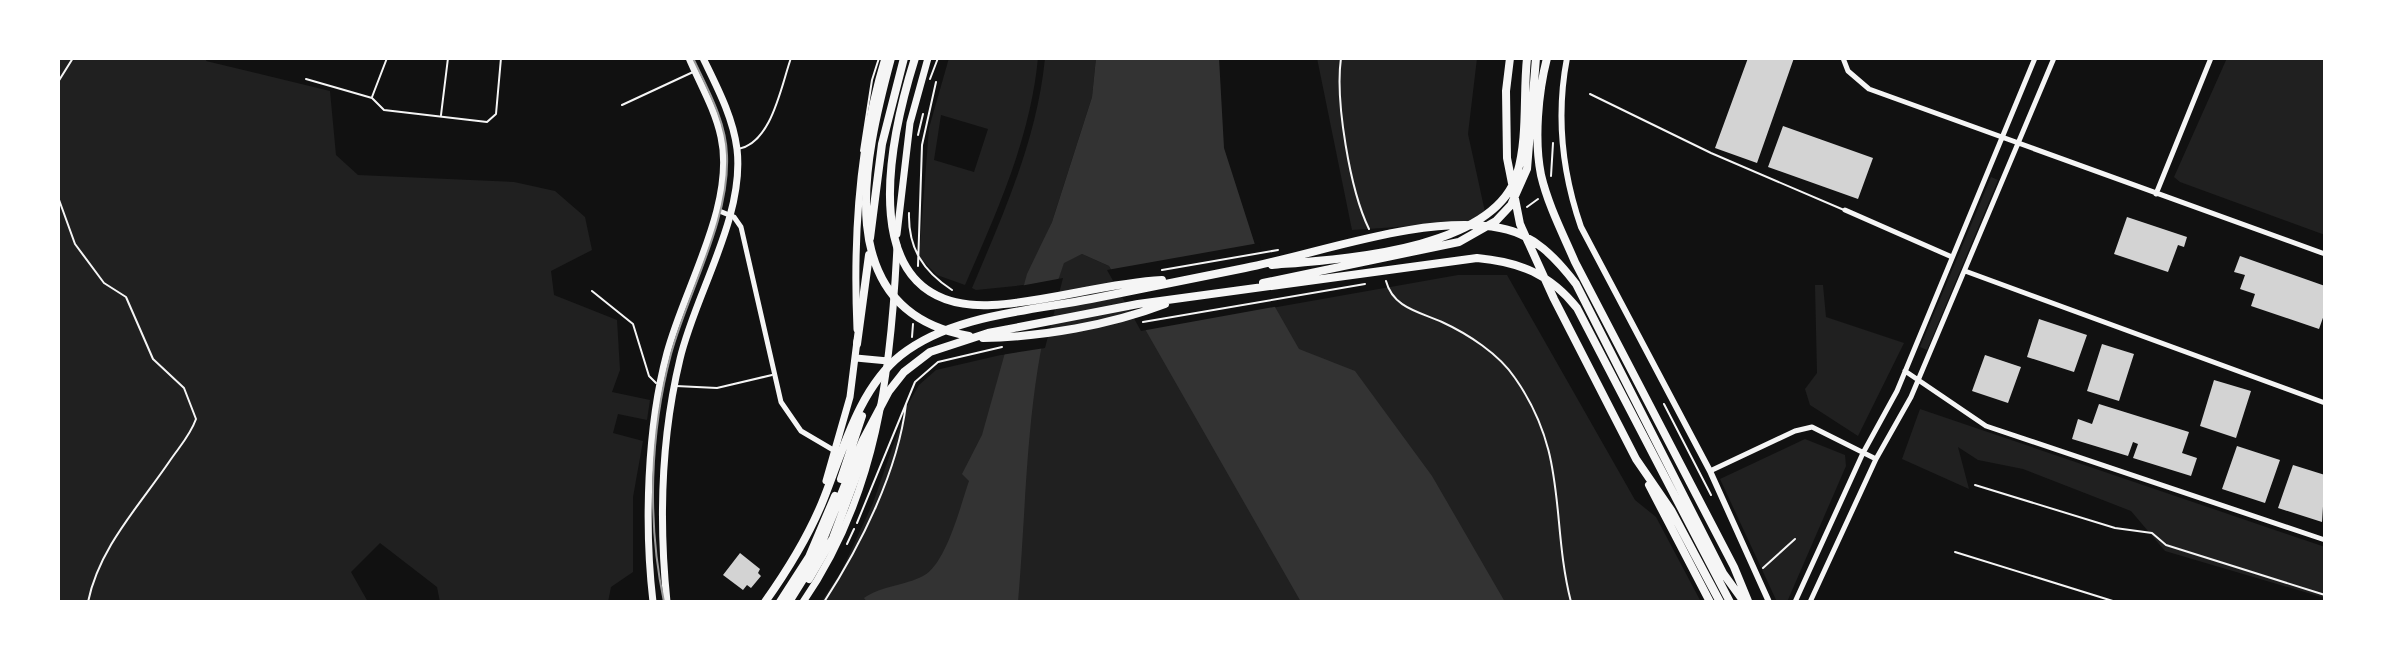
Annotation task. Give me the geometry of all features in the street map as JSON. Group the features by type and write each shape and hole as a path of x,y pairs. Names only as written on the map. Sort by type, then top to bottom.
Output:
{"highway":[{"path":"888,58 865,224 867,243 879,276 907,310 943,330 966,336 1002,337 1143,313 1180,298"},
{"path":"857,344 867,288 877,174 904,58"},
{"path":"915,58 901,115 891,178 890,227 903,262 929,290 958,302 993,305 1138,281 1187,278"},
{"path":"1510,58 1506,91 1507,158 1520,224 1554,299 1710,602"},
{"path":"1248,267 1326,260 1426,241 1451,235 1485,219 1500,204 1517,174 1527,58"},
{"path":"1251,286 1288,275 1459,242 1496,221 1511,205 1527,169 1536,58"},
{"path":"1547,58 1539,155 1550,200 1575,262 1728,555 1746,602"},
{"path":"763,602 805,540 852,426 875,385 900,356 939,333 992,318 1248,267 1362,240 1475,225 1515,232 1556,258 1576,284 1730,602"},
{"path":"791,602 833,538 879,409 904,372 948,343 1094,312 1251,286 1310,283 1477,258 1517,264 1548,278 1577,308 1723,573 1746,602"},
{"path":"780,602 818,539 856,439 865,404"},
{"path":"1636,459 1671,510 1720,602"}],"main road":[{"path":"653,602 650,484 661,385 667,354 716,210 724,171 716,120 689,58"},
{"path":"667,602 664,485 675,385 680,357 729,214 738,171 737,149 728,115 703,58"},
{"path":"763,602 811,521 836,452 856,358 856,216 865,146 888,58"},
{"path":"803,602 831,556 862,489 882,412 901,185 910,123 928,58"},
{"path":"856,358 888,361"}],"street":[{"path":"1567,58 1560,116 1570,195 1581,227 1710,471 1769,602"},
{"path":"1843,58 1848,71 1869,89 2325,254"},
{"path":"1795,602 1863,453 1905,371 2035,58"},
{"path":"1810,602 1876,459 1919,378 2054,58"},
{"path":"2156,194 2211,58"},
{"path":"716,210 729,214 741,227 781,402 794,423 818,444 836,452"},
{"path":"1845,210 1952,257"},
{"path":"1965,271 2325,403"},
{"path":"1905,371 1986,426 2325,540"},
{"path":"1710,471 1795,431 1812,427 1876,459"}],"lane":[{"path":"372,98 387,58"},
{"path":"440,116 448,58"},
{"path":"306,79 372,98 384,110 487,122 496,114 501,58"},
{"path":"737,149 749,147 762,135 791,58"},
{"path":"856,216 861,143 879,58"},
{"path":"930,79 938,58"},
{"path":"622,105 695,72"},
{"path":"1590,94 1711,153 1845,210"},
{"path":"592,291 633,324 649,376 661,385"},
{"path":"675,385 717,388 773,375"},
{"path":"1975,485 2115,528 2152,533 2166,545 2325,595"},
{"path":"1955,552 2116,602"}],"path":[{"path":"58,82 73,58"},
{"path":"1341,58 1345,136 1355,191 1368,228"},
{"path":"918,264 922,145 940,72"},
{"path":"914,157 930,79"},
{"path":"1546,186 1552,168 1554,138"},
{"path":"1520,211 1542,196"},
{"path":"58,197 75,244 104,283 126,297 153,359 184,388 196,419 149,492 120,529 102,561 88,602"},
{"path":"909,210 910,238 918,258 934,279 956,292"},
{"path":"1159,270 1285,249"},
{"path":"1383,272 1394,299 1444,323 1503,362 1534,410 1557,477 1562,547 1571,602"},
{"path":"1383,280 1398,278"},
{"path":"1144,322 1369,283"},
{"path":"911,344 914,312"},
{"path":"864,507 915,382 938,362 1003,347"},
{"path":"824,602 852,554 903,431 909,376"},
{"path":"1660,395 1710,494"}],"shaded area":[{"path":"58,58 207,58 206,61 330,91 336,155 358,175 514,182 555,191 585,217 592,250 551,271 554,295 617,320 620,370 612,392 650,400 647,420 618,414 613,433 643,441 633,497 633,572 611,587 608,602 440,602 437,587 380,543 351,572 368,602 58,602"},
{"path":"949,58 1038,58 1020,146 965,285 937,275 919,257 929,128","holes":["941,115 988,129 974,172 934,160"]},
{"path":"1045,58 1096,58 1092,97 1052,222 1024,285 976,290 972,288 1027,147"},
{"path":"1096,58 1219,58 1224,148 1275,307 1299,349 1355,371 1432,476 1505,602 1301,602 1109,266 1082,254 1064,263 1042,346 1030,431 1018,602 867,602 864,598 871,594 916,579 931,570 952,533 969,481 962,474 982,435 1027,274 1052,222 1092,97"},
{"path":"1317,58 1477,58 1468,134 1487,221 1352,230"},
{"path":"2227,58 2325,58 2325,235 2180,182 2174,177"},
{"path":"1991,177 1998,180 1927,350 1920,347"},
{"path":"1082,254 1109,266 1146,330 1458,275 1507,275 1635,500 1656,517 1701,602 821,602 841,572 873,503 907,406 919,385 936,370 1005,354 1054,291 1064,262"},
{"path":"1815,285 1823,285 1826,317 1904,343 1858,436 1810,405 1805,389 1817,373"},
{"path":"1920,409 2325,547 2325,598 2165,551 2131,511 2023,469 1978,460 1958,447 1969,489 1902,459"},
{"path":"1805,439 1845,455 1846,466 1787,602 1777,602 1720,479"}],"pier":[{"path":"1259,243 1279,306 1141,331 1107,270"},
{"path":"1063,278 1045,348 1001,355 1020,286"}],"building":[{"path":"1748,58 1794,58 1757,163 1715,148"},
{"path":"1783,126 1873,158 1858,199 1768,167"},
{"path":"2127,217 2187,237 2184,247 2178,245 2168,272 2114,254"},
{"path":"2240,256 2325,286 2325,312 2319,329 2251,306 2255,294 2240,289 2245,275 2234,272"},
{"path":"2039,319 2087,335 2074,372 2027,357"},
{"path":"2102,344 2134,354 2119,401 2087,391"},
{"path":"1985,355 2021,367 2008,403 1972,391"},
{"path":"2214,380 2251,391 2236,438 2200,426"},
{"path":"2099,404 2189,432 2182,453 2197,458 2191,476 2133,458 2138,444 2133,442 2128,456 2072,439 2078,419 2092,424"},
{"path":"2237,446 2280,460 2265,503 2222,489"},
{"path":"2293,465 2325,475 2322,522 2278,508"},
{"path":"740,553 760,569 758,573 761,576 751,588 747,585 743,590 723,575"}],"tram line":[{"path":"664,602 653,509 659,415 671,354 715,230 726,180 727,155 723,130 693,58"}]}
